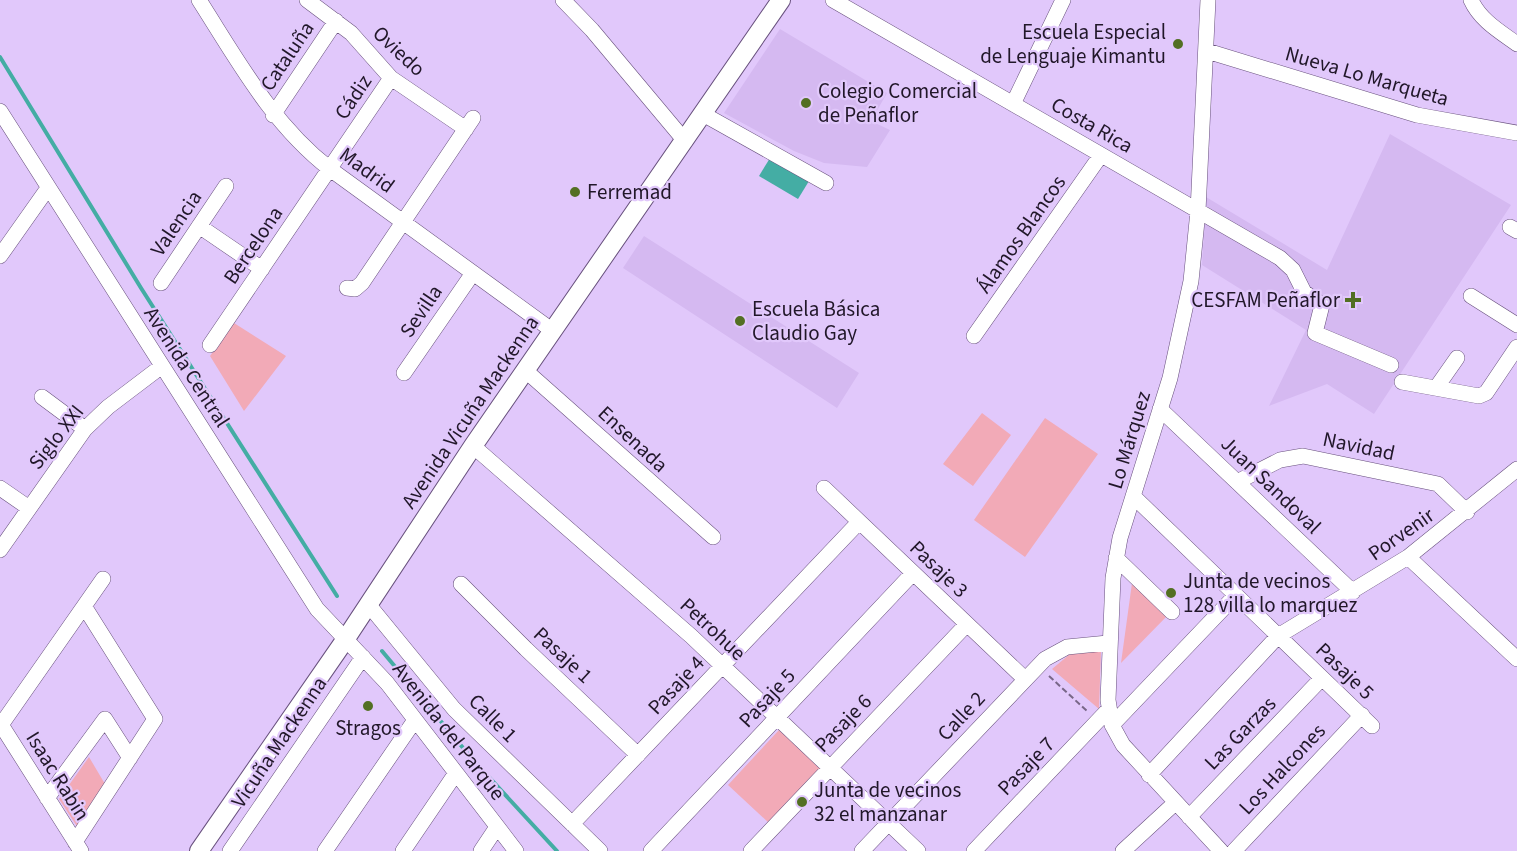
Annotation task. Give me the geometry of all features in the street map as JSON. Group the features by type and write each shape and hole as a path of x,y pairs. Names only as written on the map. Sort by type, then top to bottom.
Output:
{"main road":[{"name":"Avenida Vicuña Mackenna","path":"199,851 345,640 473,446 781,0"}],"street":[{"name":"Madrid","path":"199,0 273,115 300,145 330,170 553,331"},
{"name":"Oviedo","path":"307,0 362,44 391,78 470,123 403,223"},
{"path":"563,0 592,30 685,141"},
{"name":"Costa Rica","path":"833,0 1287,263 1304,292 1322,305 1315,333 1391,365"},
{"path":"1013,104 1063,0"},
{"name":"Lo Márquez","path":"1106,718 1108,643 1116,558 1185,315 1198,211 1208,0"},
{"path":"1471,0 1484,18 1517,44"},
{"name":"Cataluña","path":"273,115 336,21"},
{"name":"Nueva Lo Marqueta","path":"1206,51 1417,115 1517,134"},
{"name":"Cádiz","path":"330,170 391,78"},
{"name":"Avenida Central","path":"0,111 305,592 345,640"},
{"path":"704,114 826,183"},
{"name":"Álamos Blancos","path":"974,336 1101,155"},
{"name":"Bercelona","path":"210,345 330,170"},
{"name":"Valencia","path":"161,283 226,186"},
{"path":"0,256 48,188"},
{"path":"347,288 355,289 362,283 403,223"},
{"path":"199,226 262,269"},
{"name":"Sevilla","path":"405,373 473,273"},
{"path":"1471,296 1517,325"},
{"path":"1402,382 1479,396 1486,393 1517,347"},
{"path":"1436,388 1457,358"},
{"name":"Siglo XXI","path":"0,550 85,429 108,407 162,366"},
{"name":"Ensenada","path":"526,371 713,537"},
{"path":"42,397 85,429"},
{"name":"Juan Sandoval","path":"1160,409 1353,592"},
{"name":"Petrohue","path":"473,446 723,666 918,851"},
{"name":"Navidad","path":"1237,482 1280,460 1303,456 1438,484 1467,512"},
{"name":"Porvenir","path":"1149,775 1278,636 1408,557 1467,512 1517,469"},
{"path":"0,488 29,508"},
{"name":"Pasaje 3","path":"824,488 1025,679"},
{"name":"Pasaje 5","path":"1133,496 1367,720"},
{"name":"Pasaje 4","path":"572,824 860,522"},
{"path":"1408,557 1517,659"},
{"path":"1116,558 1172,612"},
{"name":"Pasaje 5","path":"651,851 913,573"},
{"path":"1,724 103,579"},
{"name":"Pasaje 1","path":"461,584 638,755"},
{"name":"Pasaje 7","path":"974,851 1106,718 1236,595"},
{"name":"Calle 1","path":"368,604 454,710 600,851"},
{"path":"78,846 155,719 84,606"},
{"name":"Pasaje 6","path":"751,851 967,624"},
{"name":"Avenida del Parque","path":"345,640 363,657 415,720 516,851"},
{"name":"Calle 2","path":"862,851 1025,679 1052,654 1067,647 1108,643"},
{"name":"Vicuña Mackenna","path":"230,851 363,657"},
{"name":"Las Garzas","path":"1189,817 1322,678"},
{"path":"1106,718 1129,753 1221,851"},
{"path":"47,798 105,719 130,758"},
{"path":"325,851 415,720"},
{"name":"Los Halcones","path":"1234,851 1367,720"},
{"name":"Isaac Rabin","path":"1,724 78,846"},
{"path":"403,851 456,773"},
{"path":"1123,851 1175,803"},
{"path":"481,851 497,827"}],"path":[{"path":"1038,666 1106,718"}],"shaded area":[{"name":"Colegio Comercial de Peñaflor","path":"780,29 887,93 871,121 890,130 867,167 824,163 794,151 724,113"},
{"name":"CESFAM Peñaflor","path":"1390,134 1511,205 1374,414 1327,384 1269,406 1306,330 1202,265 1206,197 1327,270"},
{"path":"770,158 809,181 798,199 759,176"},
{"name":"Escuela Básica Claudio Gay","path":"644,236 859,373 837,408 623,268"},
{"path":"234,323 286,356 244,411 210,356"},
{"path":"982,413 1011,435 973,486 943,464"},
{"path":"1045,418 1098,454 1025,557 974,520"},
{"path":"1132,583 1167,616 1121,663"},
{"path":"1101,651 1099,709 1052,669 1070,654"},
{"path":"779,730 821,769 770,824 728,785"},
{"path":"89,757 105,784 78,828 59,799"}],"waterway":[{"path":"0,57 141,288 337,596"},
{"path":"382,651 474,761 557,851"}],"place":[{"name":"Escuela Especial de Lenguaje Kimantu","path":"1178,44"},
{"name":"Colegio Comercial de Peñaflor","path":"806,103"},
{"name":"Ferremad","path":"575,192"},
{"name":"CESFAM Peñaflor","path":"1353,300"},
{"name":"Escuela Básica Claudio Gay","path":"740,321"},
{"name":"Junta de vecinos 128 villa lo marquez","path":"1171,593"},
{"name":"Stragos","path":"368,706"},
{"name":"Junta de vecinos 32 el manzanar","path":"802,802"}]}
